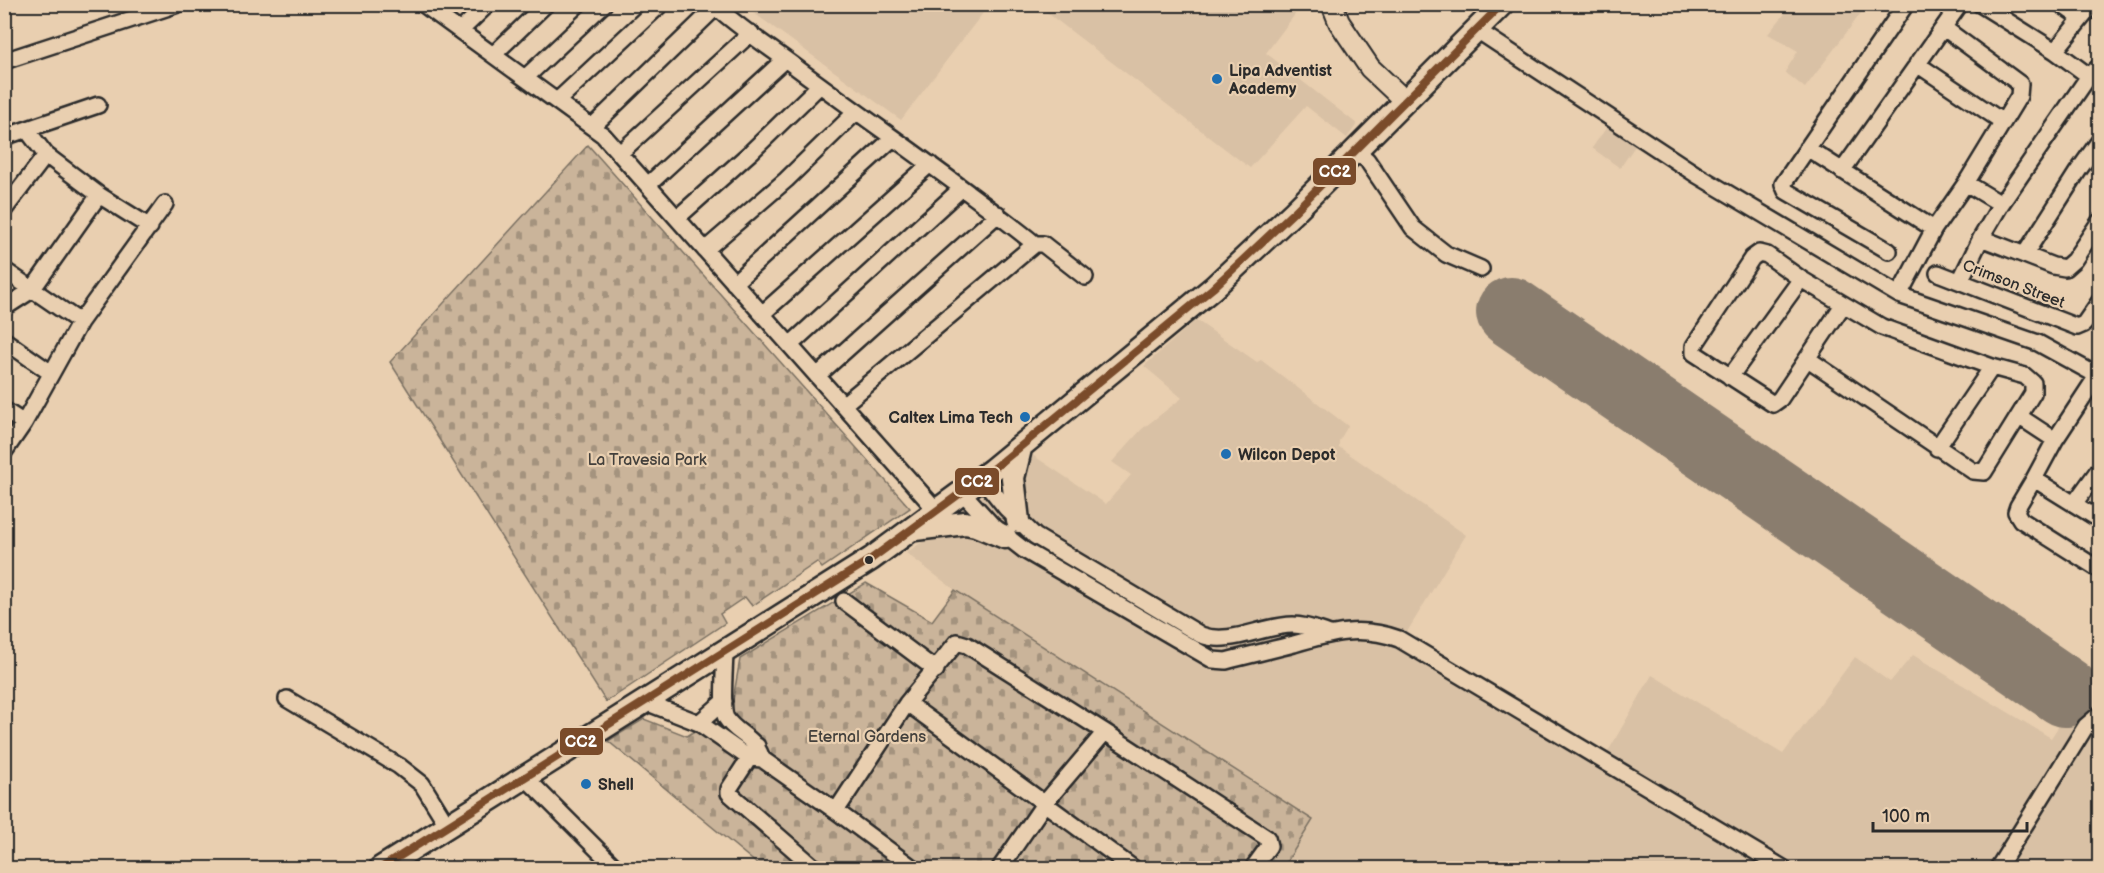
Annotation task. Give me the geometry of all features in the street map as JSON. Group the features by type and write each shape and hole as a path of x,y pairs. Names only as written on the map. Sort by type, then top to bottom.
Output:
{"highway":[{"path":"381,868 861,565 963,493 1020,449 1213,288 1294,212 1502,4"},
{"path":"914,529 965,523 1012,529 1013,478 1020,449"}],"main road":[{"path":"1332,4 1339,22 1370,68 1405,101"}],"street":[{"path":"4,61 178,4"},
{"path":"423,4 593,126 620,153 938,512"},
{"path":"460,31 488,4"},
{"path":"493,55 546,4"},
{"path":"525,78 604,4"},
{"path":"557,100 661,4"},
{"path":"1889,251 1786,190 1783,184 1906,4"},
{"path":"1842,171 1960,4"},
{"path":"1960,281 2001,204 2094,71 2055,51 1980,4"},
{"path":"2061,4 2081,18"},
{"path":"2055,51 2093,4"},
{"path":"593,126 715,6 892,139 998,213 1035,244 1043,244 1085,277"},
{"path":"1899,295 1934,229 1966,183 2019,96 2020,84 1944,28"},
{"path":"1476,30 1697,175 1899,295 2038,343 2098,377 2055,440 2016,512 2021,520 2100,570"},
{"path":"620,153 683,98 751,33"},
{"path":"648,185 785,59"},
{"path":"1917,64 2003,122"},
{"path":"677,218 751,152 820,85"},
{"path":"4,137 98,105"},
{"path":"705,250 786,180 856,112"},
{"path":"27,130 46,155 99,195 150,227"},
{"path":"735,283 892,139"},
{"path":"2025,254 2100,140"},
{"path":"1807,148 1934,229"},
{"path":"1354,151 1367,160 1413,228 1446,254 1481,269"},
{"path":"4,210 46,155"},
{"path":"762,314 930,164"},
{"path":"1966,183 2001,204"},
{"path":"790,345 962,188"},
{"path":"4,308 32,290 99,195"},
{"path":"4,452 24,423 80,322 165,204"},
{"path":"817,376 998,213"},
{"path":"1981,238 2054,266 2065,268 2074,260 2100,221"},
{"path":"2088,240 2100,251"},
{"path":"843,405 1035,244"},
{"path":"1808,359 1973,471 1984,472 2020,417 2033,393 2033,383 2025,376 1992,367 1882,327 1801,279 1767,255 1759,253 1752,258 1694,346 1694,353 1773,404 1780,399 1843,305"},
{"path":"4,270 80,322"},
{"name":"Crimson Street","path":"1938,273 2077,327 2084,324 2100,301"},
{"path":"1730,377 1801,279"},
{"path":"4,340 51,373"},
{"path":"1937,448 1992,367"},
{"path":"4,410 24,423"},
{"path":"2020,417 2055,440"},
{"path":"2074,504 2100,468"},
{"path":"982,478 1012,529 1054,568 1213,660 1226,661 1330,634 1381,632 1399,639 1783,868"},
{"path":"2034,479 2100,520"},
{"path":"963,493 992,525 1035,536 1211,639 1292,625 1309,627 1330,634"},
{"path":"844,601 936,670"},
{"path":"1257,631 1262,652"},
{"path":"836,811 908,703 957,642 967,645 1105,732 1267,838 1269,846 1252,868"},
{"path":"725,651 724,713 756,754"},
{"path":"287,699 422,784 448,826"},
{"path":"643,701 699,723 756,754 913,868"},
{"path":"699,723 724,701"},
{"path":"908,703 1133,868"},
{"path":"1998,868 2086,726 2100,714"},
{"path":"1000,868 1044,804 1105,732"},
{"path":"756,754 729,789 731,796 815,868"},
{"path":"525,777 616,868"}],"shaded area":[{"path":"1793,4 1867,5 1805,88 1785,72 1798,51 1768,34"},
{"path":"743,5 989,5 901,120"},
{"name":"Lipa Adventist Academy","path":"1037,5 1302,5 1266,53 1357,124 1347,138 1306,106 1250,168"},
{"path":"1609,124 1637,143 1620,168 1592,148"},
{"path":"1196,320 1257,362 1261,360 1348,426 1339,441 1339,447 1466,535 1407,632 1606,755 1652,675 1783,754 1855,657 1890,682 1913,655 2051,738 2097,667 2100,669 2099,868 1283,868 1312,820 955,590 906,553 956,519 1031,454 1106,504 1131,475 1112,462 1142,429 1182,398 1144,366"}],"green space":[{"name":"La Travesia Park","path":"588,145 910,508 822,568 817,562 752,606 745,597 720,614 725,623 606,702 390,362"},
{"name":"Eternal Gardens","path":"866,583 932,621 955,590 1313,820 1283,868 762,868 608,741 644,719 687,736 732,706 740,659"}],"runway":[{"path":"1511,312 2065,692"}],"transit line":[{"name":"CC2","path":"381,868 871,559 992,470 1213,288 1294,212 1502,4"}],"place":[{"name":"Lipa Adventist Academy","path":"1217,79"},
{"name":"Caltex Lima Tech","path":"1025,417"},
{"name":"Wilcon Depot","path":"1226,454"},
{"name":"Shell","path":"586,784"}]}
